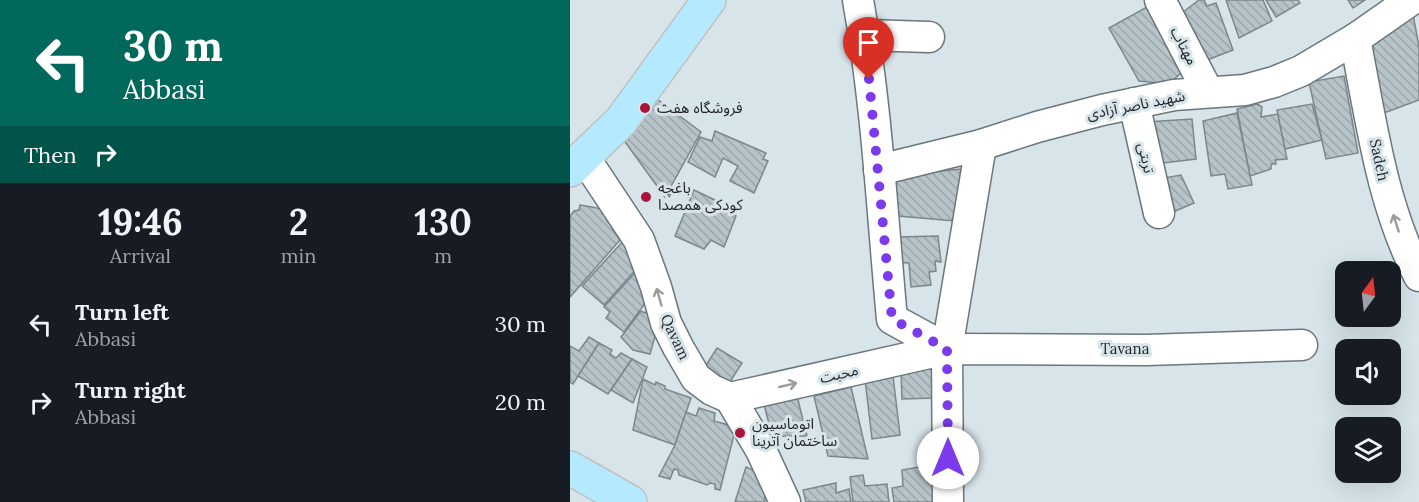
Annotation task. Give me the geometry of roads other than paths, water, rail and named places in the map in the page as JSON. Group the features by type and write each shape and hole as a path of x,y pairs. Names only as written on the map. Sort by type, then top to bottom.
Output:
{"main road":[{"path":"577,164 621,121 709,0"},
{"path":"570,468 630,502"}],"street":[{"path":"858,0 865,35 892,319 947,349"},
{"name":"مهتاب","path":"1160,0 1208,92"},
{"name":"شهید ناصر آزادی","path":"879,170 1134,103 1174,95 1245,90 1274,82 1301,71 1355,39 1411,0"},
{"path":"865,35 929,37"},
{"name":"Sadeh","path":"1355,39 1383,183 1405,249 1419,276"},
{"name":"تربتی","path":"1134,103 1159,213"},
{"path":"948,502 947,349 981,145"},
{"name":"Qavam","path":"577,164 639,240 666,323 696,378 712,390 730,398"},
{"name":"Tavana","path":"947,349 1146,350 1302,345"},
{"name":"محبت","path":"730,398 947,349"},
{"path":"730,398 761,450 785,502"}],"place":[{"name":"فروشگاه هفت","path":"645,108"},
{"name":"باغچه کودکی همصدا","path":"646,197"},
{"name":"اتوماسیون ساختمان آترینا","path":"740,433"}]}
